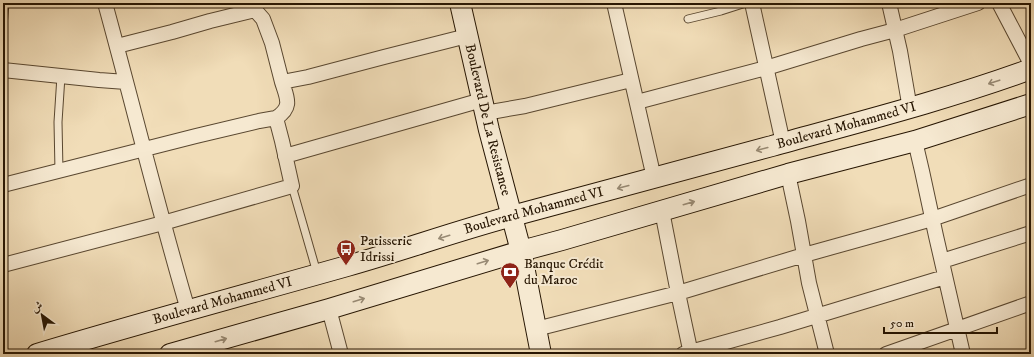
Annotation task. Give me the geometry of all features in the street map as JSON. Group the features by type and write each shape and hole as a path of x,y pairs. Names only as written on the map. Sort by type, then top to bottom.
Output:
{"main road":[{"name":"Boulevard De La Resistance","path":"460,3 489,130 521,251 541,354"},
{"name":"Boulevard Mohammed VI","path":"37,354 346,266 512,216 910,109 996,82 1031,69"},
{"path":"170,354 329,309 521,251 788,174 915,141 1031,104"}],"street":[{"path":"105,3 163,223 188,310"},
{"path":"614,3 654,178"},
{"path":"752,3 784,143"},
{"path":"889,3 900,51 910,109"},
{"path":"637,102 766,68 895,30 978,3"},
{"path":"999,3 1031,64"},
{"path":"3,185 217,131 276,118 286,109 287,97 267,29 263,19 255,10 117,46"},
{"path":"282,82 308,78 467,36"},
{"path":"3,70 126,82"},
{"path":"285,156 484,107 525,106 631,80"},
{"path":"3,265 163,223 292,186 276,118"},
{"path":"915,141 963,354"},
{"path":"788,174 809,283 826,354"},
{"path":"536,329 678,293 804,255 932,219 1031,185"},
{"path":"662,211 688,353 945,277"},
{"path":"942,261 1031,233"},
{"path":"886,354 1031,303"},
{"path":"329,309 341,354"}],"lane":[{"path":"3,26 5,3"},
{"path":"688,19 746,3"},
{"path":"59,171 58,122 61,76"},
{"path":"292,186 318,273"}],"place":[{"name":"Patisserie Idrissi","path":"346,266"},
{"name":"Banque Crédit du Maroc","path":"510,289"}]}
